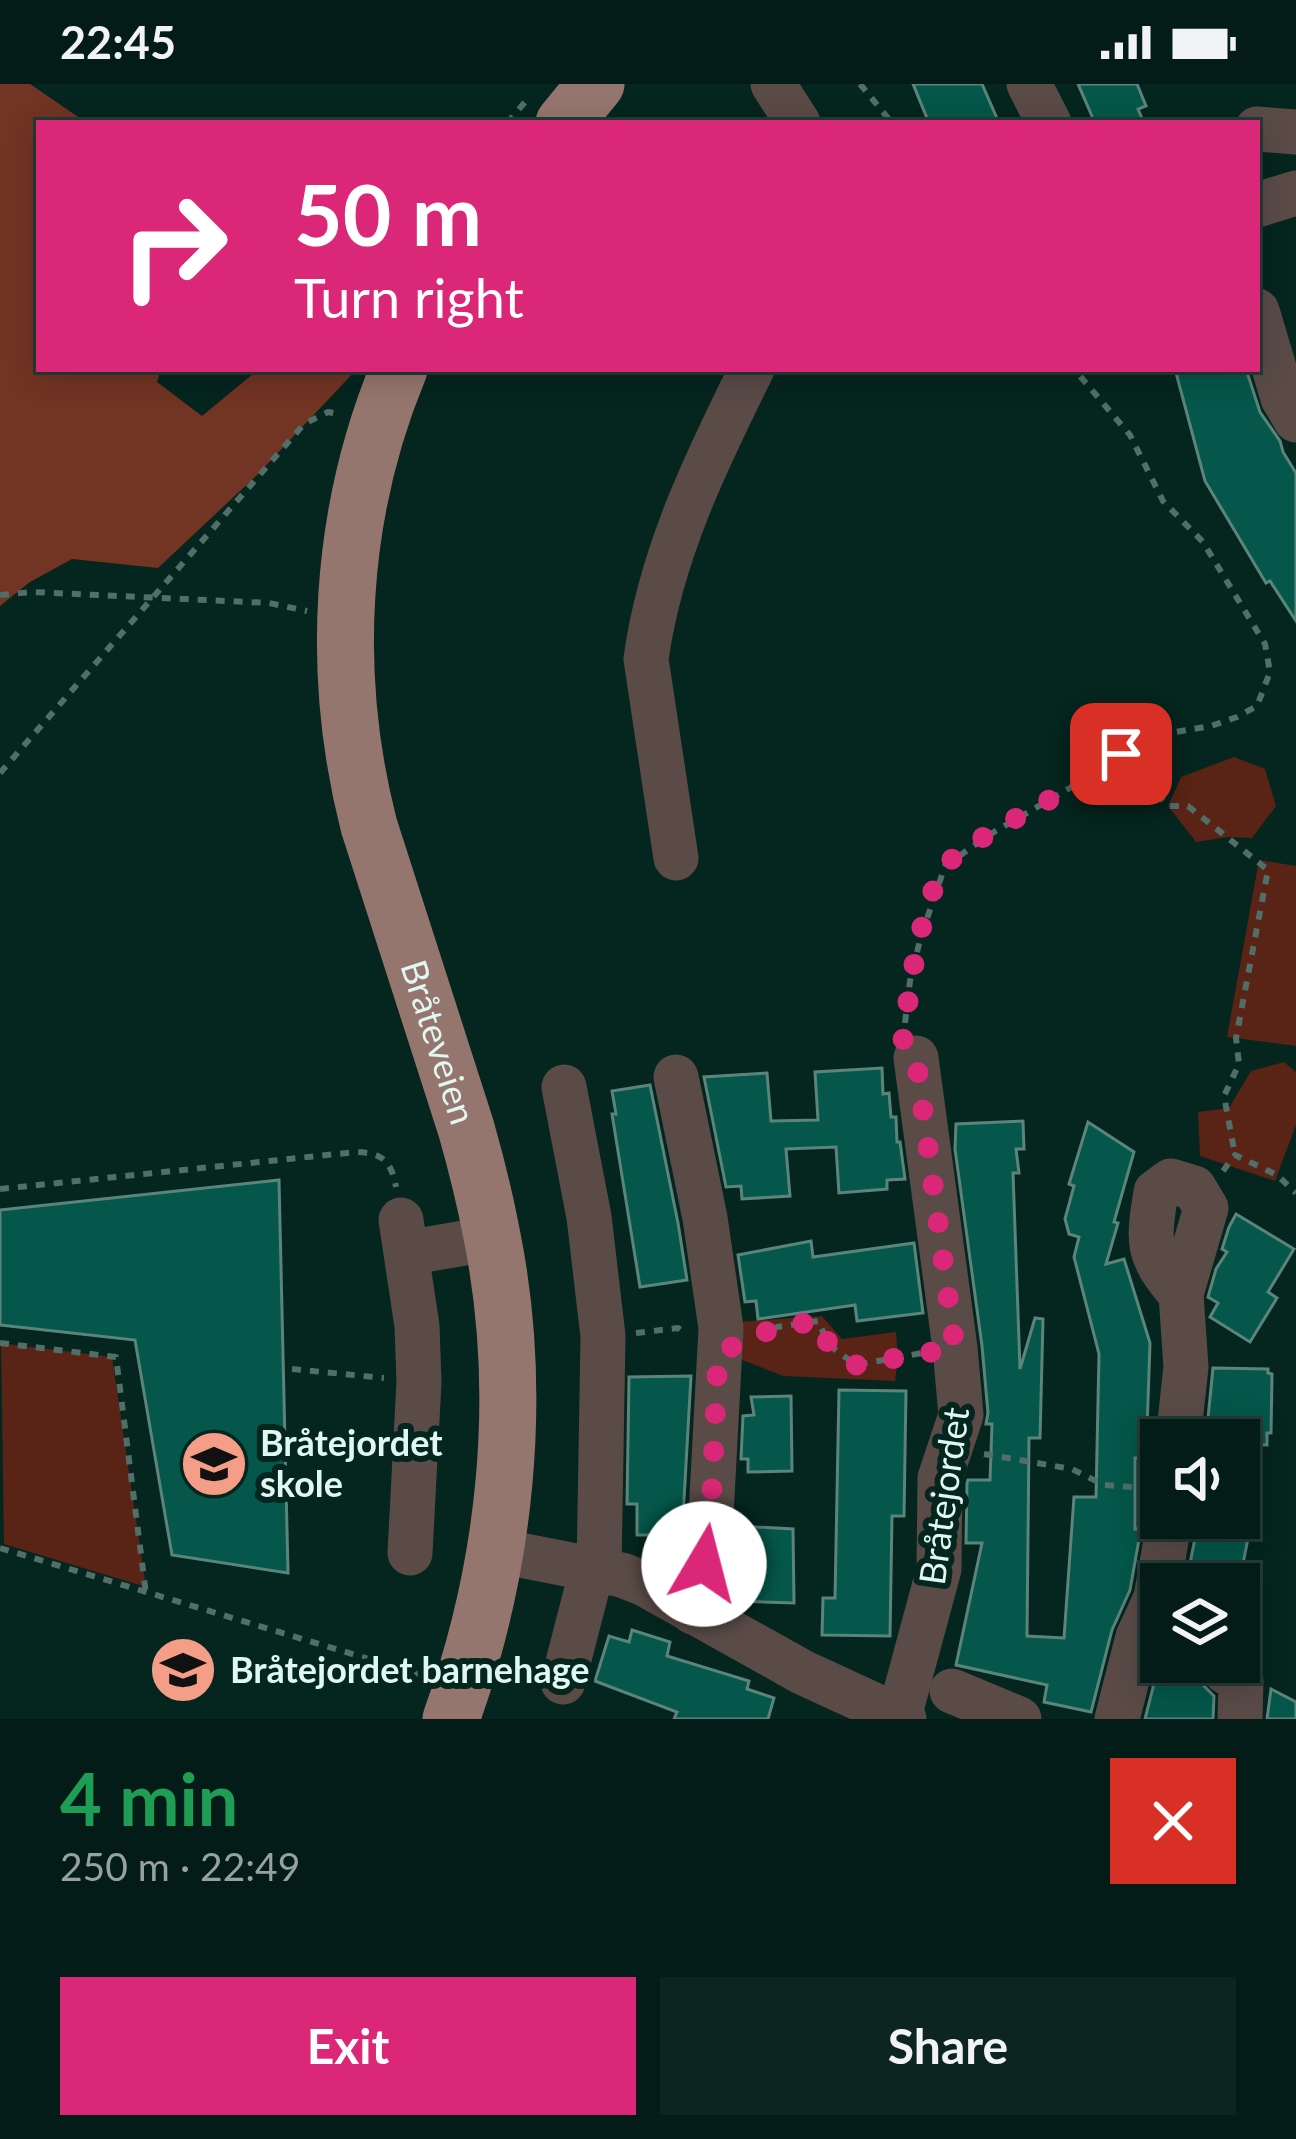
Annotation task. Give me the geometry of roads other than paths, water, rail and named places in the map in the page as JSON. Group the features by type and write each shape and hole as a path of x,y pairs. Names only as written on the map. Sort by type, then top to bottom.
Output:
{"main road":[{"path":"566,120 596,84"},
{"name":"Bråteveien","path":"398,372 365,469 346,591 349,721 369,826 466,1128 493,1238 507,1387 495,1550 478,1630 442,1699"}],"street":[{"path":"773,84 796,120"},
{"path":"1029,84 1047,120"},
{"path":"1260,129 1296,132"},
{"path":"1260,204 1296,193"},
{"path":"1260,321 1283,398 1296,421"},
{"path":"676,857 646,659 650,627 669,556 751,372"},
{"name":"Bråtejordet","path":"495,1550 594,1568 645,1584 802,1672 902,1718 939,1569 940,1478 961,1415 916,1058"},
{"path":"676,1077 722,1328 710,1534 694,1612"},
{"path":"562,1682 594,1568 603,1336 589,1217 564,1087"},
{"path":"1180,1419 1186,1367 1181,1294 1206,1208 1203,1199"},
{"path":"410,1553 419,1382 417,1326 404,1236 493,1238"},
{"path":"1117,1719 1138,1637 1156,1598 1166,1539"},
{"path":"1240,1719 1241,1683"},
{"path":"952,1691 1019,1719"}],"place":[{"name":"Bråtejordet skole","path":"214,1464"},
{"name":"Bråtejordet barnehage","path":"183,1670"}]}
